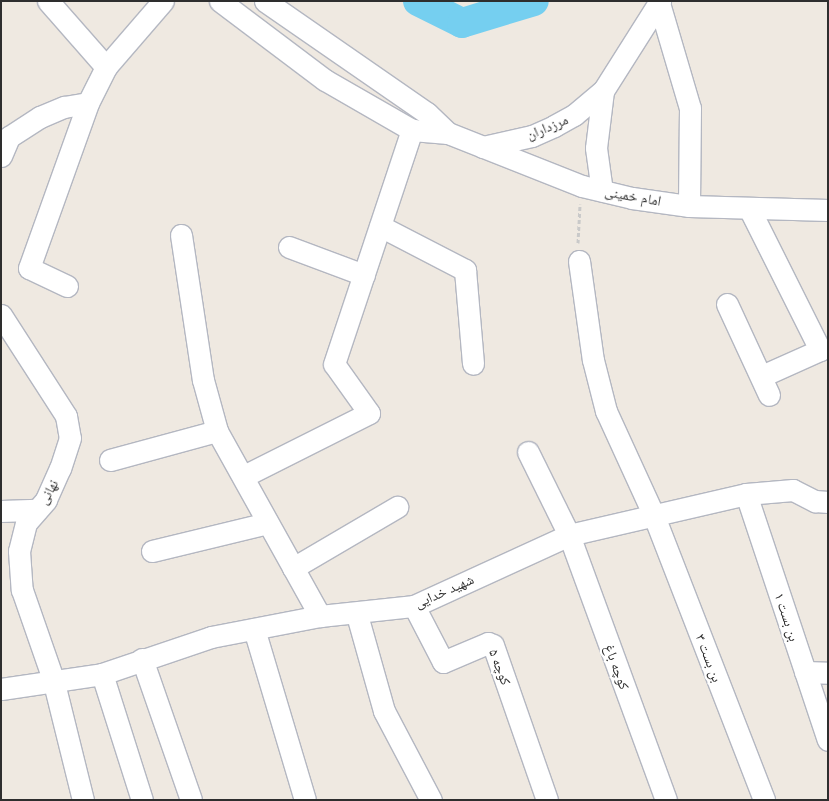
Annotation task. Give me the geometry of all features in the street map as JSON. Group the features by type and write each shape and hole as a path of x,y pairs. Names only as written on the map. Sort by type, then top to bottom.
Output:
{"street":[{"path":"48,1 106,68"},
{"path":"66,286 29,268 88,103 106,68 163,1"},
{"name":"امام خمینی","path":"220,1 325,80 412,130 448,133 592,189 689,206 828,210"},
{"name":"امام خمینی","path":"265,1 427,114 448,133"},
{"path":"659,2 690,108 689,206"},
{"name":"مرزداران","path":"483,147 532,136 574,115 603,91 659,2"},
{"name":"مرزداران","path":"592,189 603,91"},
{"path":"4,143 40,117 64,107 88,103"},
{"path":"244,476 370,413 334,364 412,130"},
{"path":"727,304 766,385 820,350 748,208"},
{"path":"380,226 465,270 473,364"},
{"path":"181,234 203,380 217,431 244,476 268,524 320,616"},
{"path":"289,247 364,275"},
{"name":"بن بست ۳","path":"578,261 593,360 606,411 654,516 764,800"},
{"name":"نهانی","path":"1,315 66,416 70,438 46,500 26,523 19,551 22,590 52,679 83,800"},
{"path":"110,460 217,431"},
{"name":"کوچه باغ","path":"528,452 569,535 666,800"},
{"name":"شهید خدایی","path":"1,689 52,679 102,674 211,637 320,616 357,615 414,606 569,535 746,494 793,490 815,501 828,502"},
{"name":"بن بست ۱","path":"746,494 828,740"},
{"path":"293,568 396,507"},
{"path":"1,511 38,510"},
{"path":"152,551 268,524"},
{"name":"کوچه ۵","path":"414,606 443,662 488,642 493,645 547,800"},
{"path":"357,615 384,710 431,800"},
{"path":"254,629 305,800"},
{"path":"142,659 191,800"},
{"path":"805,672 828,672"},
{"path":"102,674 142,800"}],"path":[{"path":"578,261 577,224 592,189"}],"waterway":[{"path":"418,1 462,23 534,1"}]}
